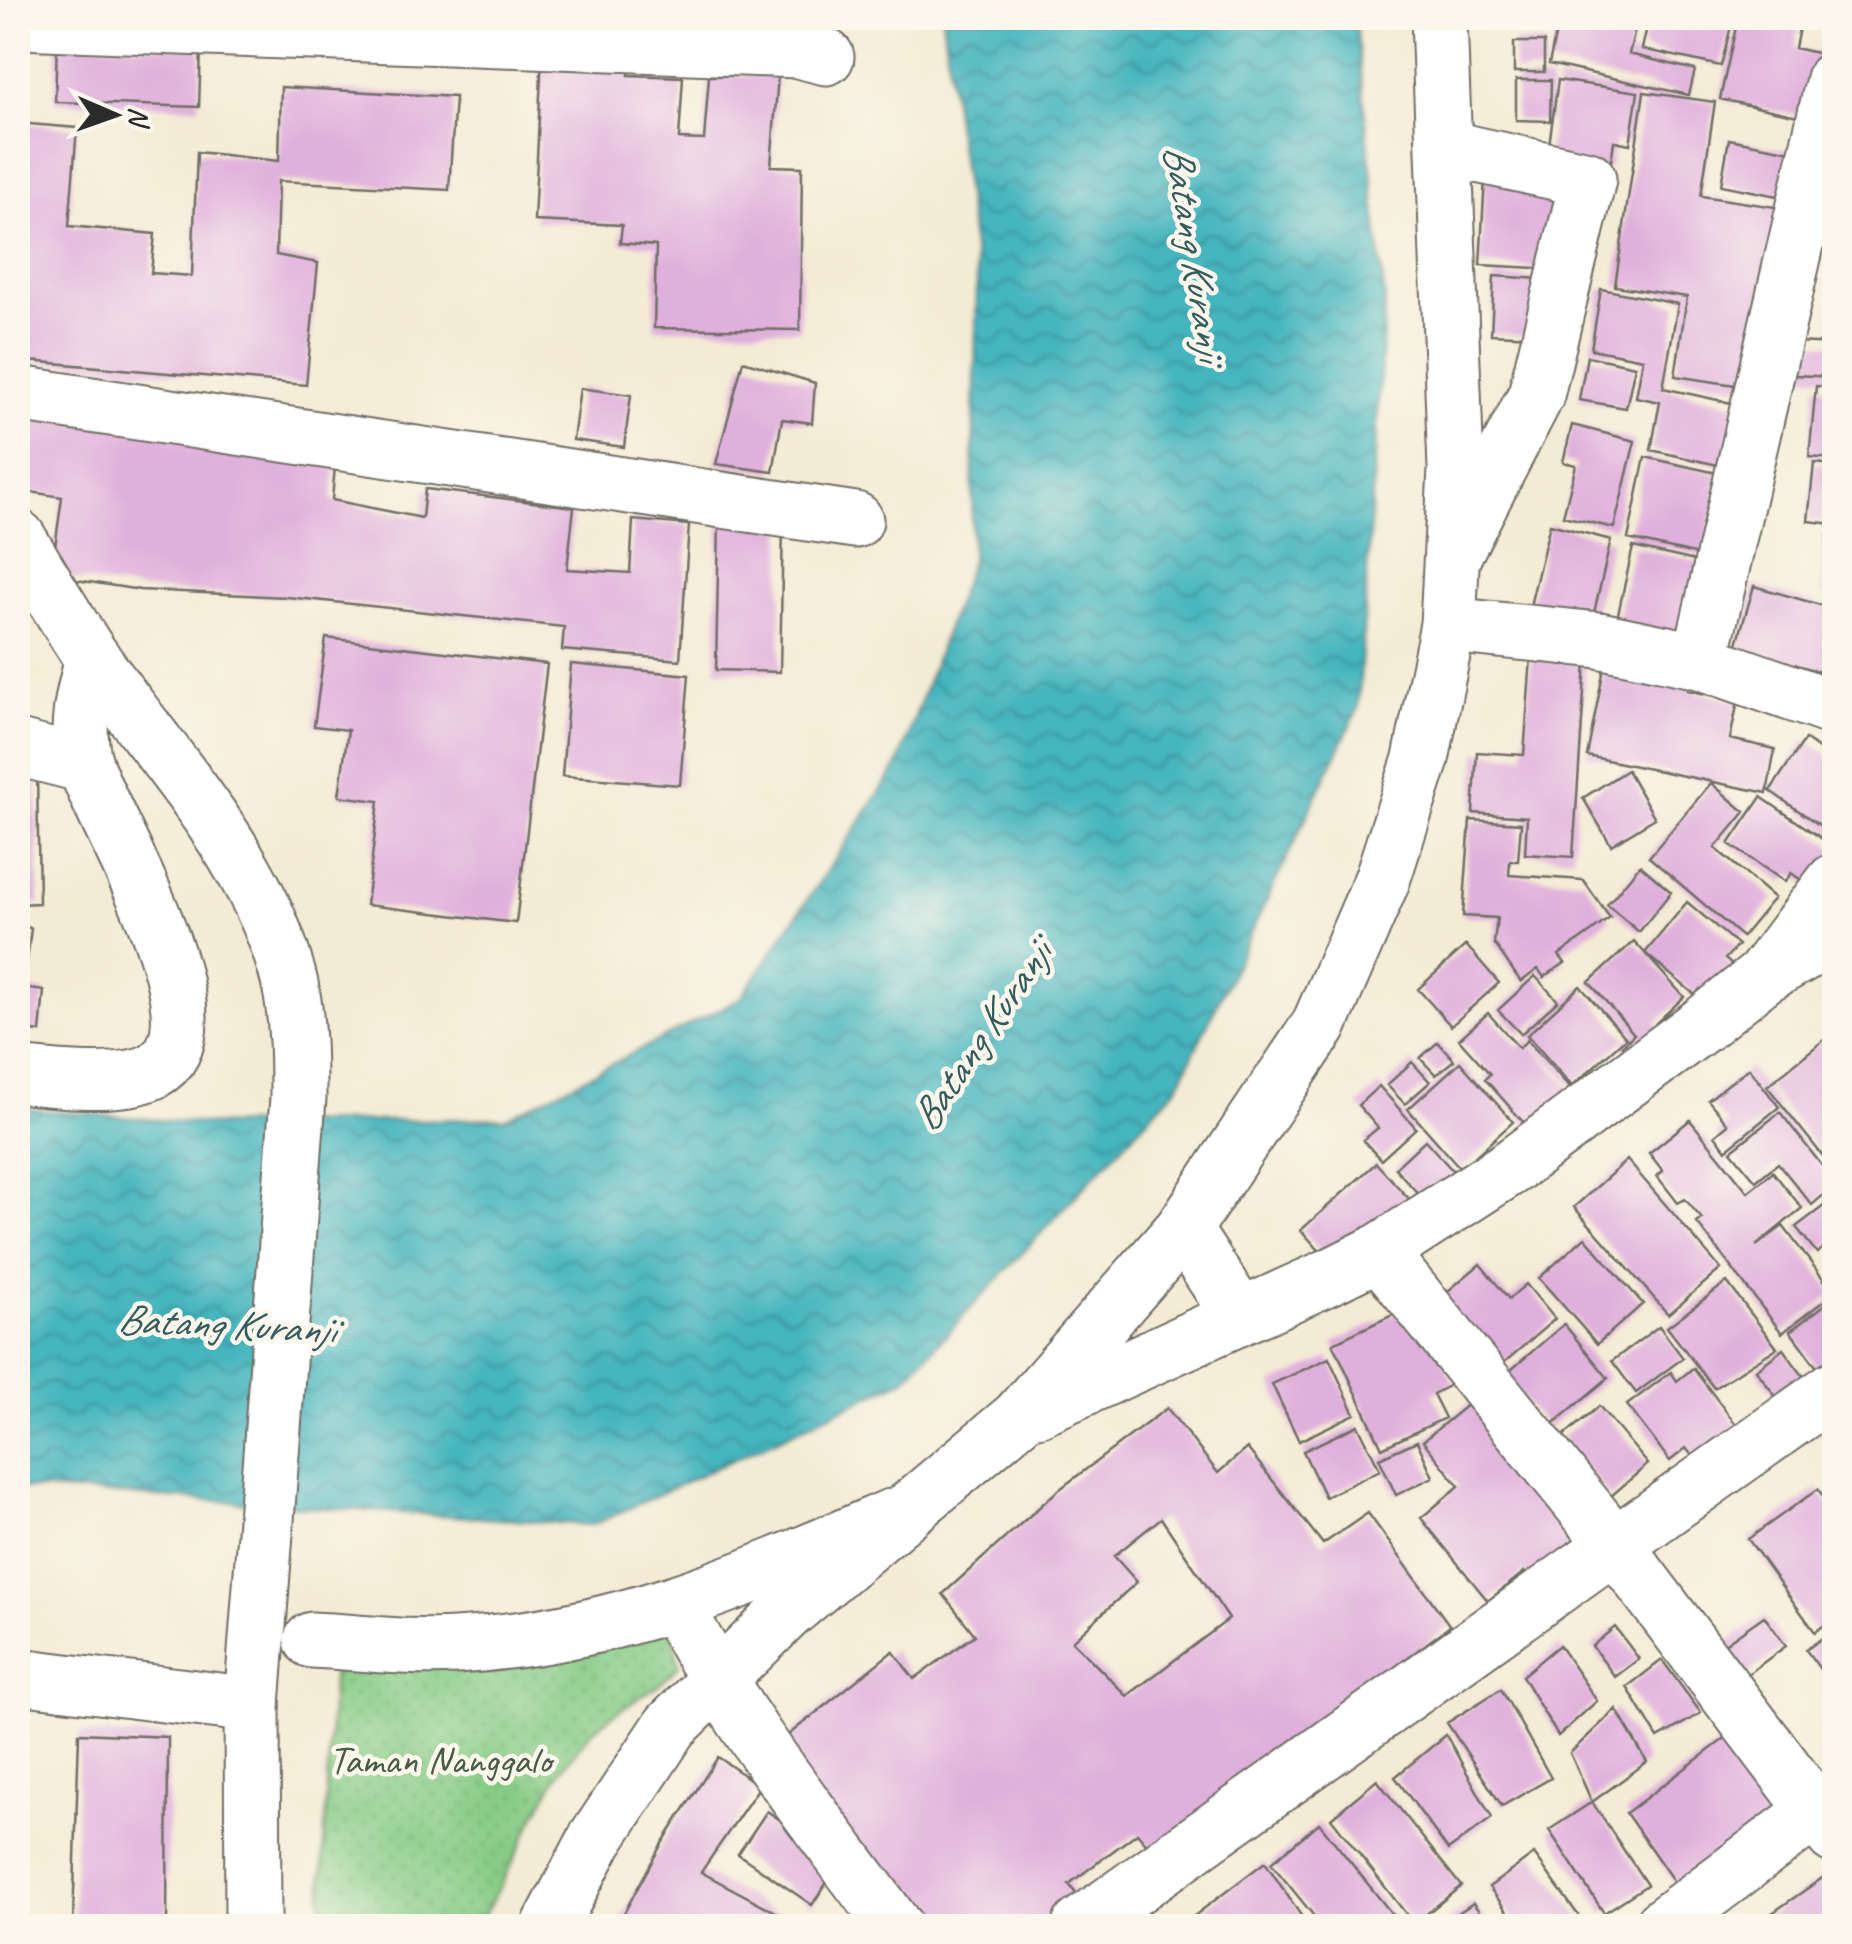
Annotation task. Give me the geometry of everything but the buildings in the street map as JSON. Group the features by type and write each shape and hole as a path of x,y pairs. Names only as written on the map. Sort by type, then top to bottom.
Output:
{"street":[{"path":"550,1926 630,1784 671,1726 713,1679 1018,1417 1184,1229 1319,1026 1382,880 1421,759 1448,625 1456,469 1438,18"},
{"path":"18,21 798,50 826,57"},
{"path":"1700,661 1818,224 1834,79"},
{"path":"1446,148 1588,179 1536,395 1452,558"},
{"path":"18,394 855,520"},
{"path":"18,538 93,659 223,838 263,910 289,982 298,1037 298,1098 252,1705 253,1926"},
{"path":"1448,625 1598,640 1700,661 1834,708"},
{"path":"18,1074 131,1078 154,1070 177,1044 180,1015 166,950 151,906 85,764 80,720 93,659"},
{"path":"18,748 85,764"},
{"path":"1763,976 1834,882"},
{"path":"1018,1417 1379,1252 1511,1167 1763,976 1834,936"},
{"path":"1184,1229 1240,1316"},
{"path":"1379,1252 1828,1814 1662,1926"},
{"path":"1080,1926 1834,1389"},
{"path":"312,1640 451,1646 574,1632 676,1606 903,1512"},
{"path":"676,1606 713,1679 894,1926"},
{"path":"18,1676 252,1705"}],"green space":[{"name":"Taman Nanggalo","path":"666,1608 679,1665 658,1685 597,1727 570,1758 477,1926 320,1926 334,1641"}],"water":[{"name":"Batang Kuranji","path":"942,18 1355,18 1385,301 1358,709 1178,1086 904,1380 593,1525 18,1488 18,1108 218,1125 506,1118 741,998 897,767 971,561 977,278"}]}
